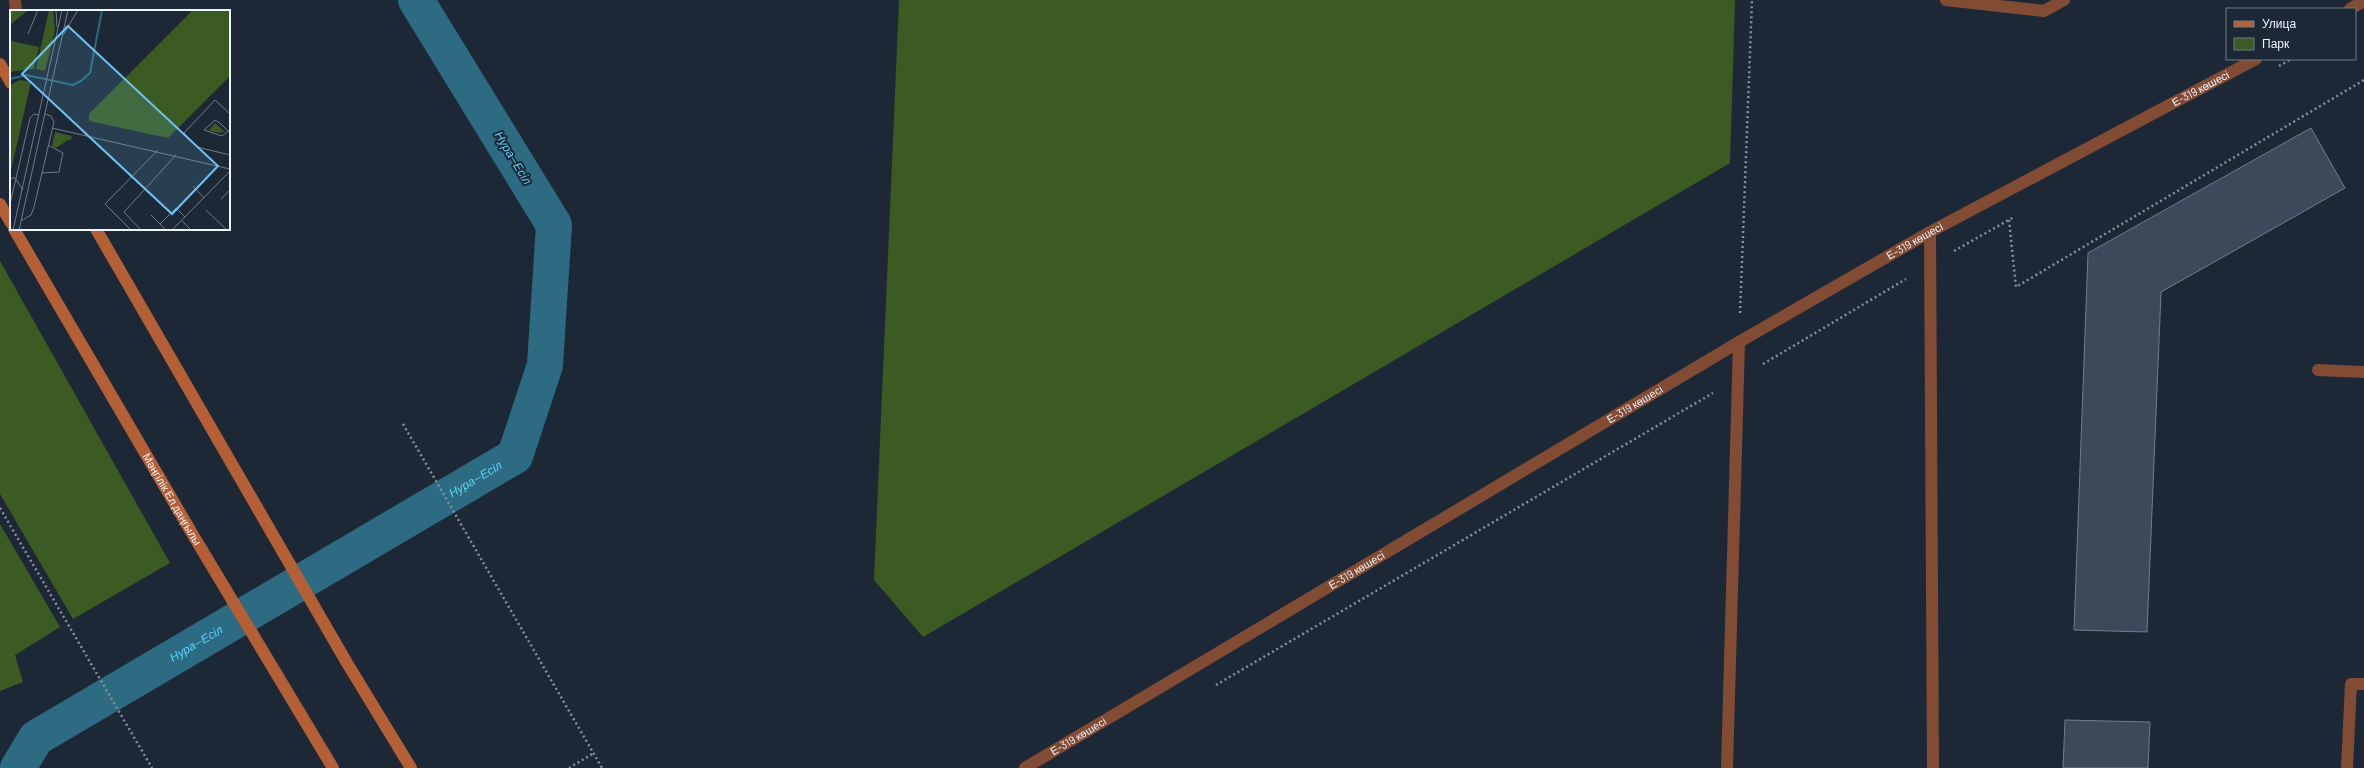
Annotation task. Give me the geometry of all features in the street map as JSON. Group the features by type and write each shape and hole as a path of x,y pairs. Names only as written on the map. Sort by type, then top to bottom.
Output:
{"main road":[{"path":"0,64 10,81"},
{"path":"0,204 10,221"},
{"name":"Мәңгілік Ел даңғылы","path":"15,230 193,535 333,768"},
{"path":"97,230 347,663 411,768"}],"street":[{"path":"15,0 16,10"},
{"path":"1946,0 2044,11 2064,0"},
{"path":"2352,8 2364,2"},
{"name":"Е-319 көшесі","path":"1025,768 1739,342 1930,232 2254,60"},
{"path":"1930,232 1933,768"},
{"path":"1727,768 1739,342"},
{"path":"2318,370 2364,372"},
{"path":"2347,768 2351,684 2364,684"}],"path":[{"path":"1739,342 1752,0"},
{"path":"2277,67 2289,60"},
{"path":"2009,220 2016,286 2364,80"},
{"path":"1211,688 1930,265 2016,216"},
{"path":"403,424 482,558 602,768"},
{"path":"0,508 152,768"},
{"path":"569,768 594,753"}],"green space":[{"path":"899,0 1735,0 1730,163 923,637 874,580"},
{"path":"0,261 170,563 73,619 0,494"},
{"path":"0,524 60,627 15,655 23,682 0,691"}],"building":[{"path":"2311,128 2345,188 2161,292 2147,632 2074,630 2088,253"},
{"path":"2065,720 2150,722 2148,768 2063,768"}],"waterway":[{"name":"Нура—Есіл","path":"18,768 36,738 515,456 545,365 554,225 416,0"}]}
